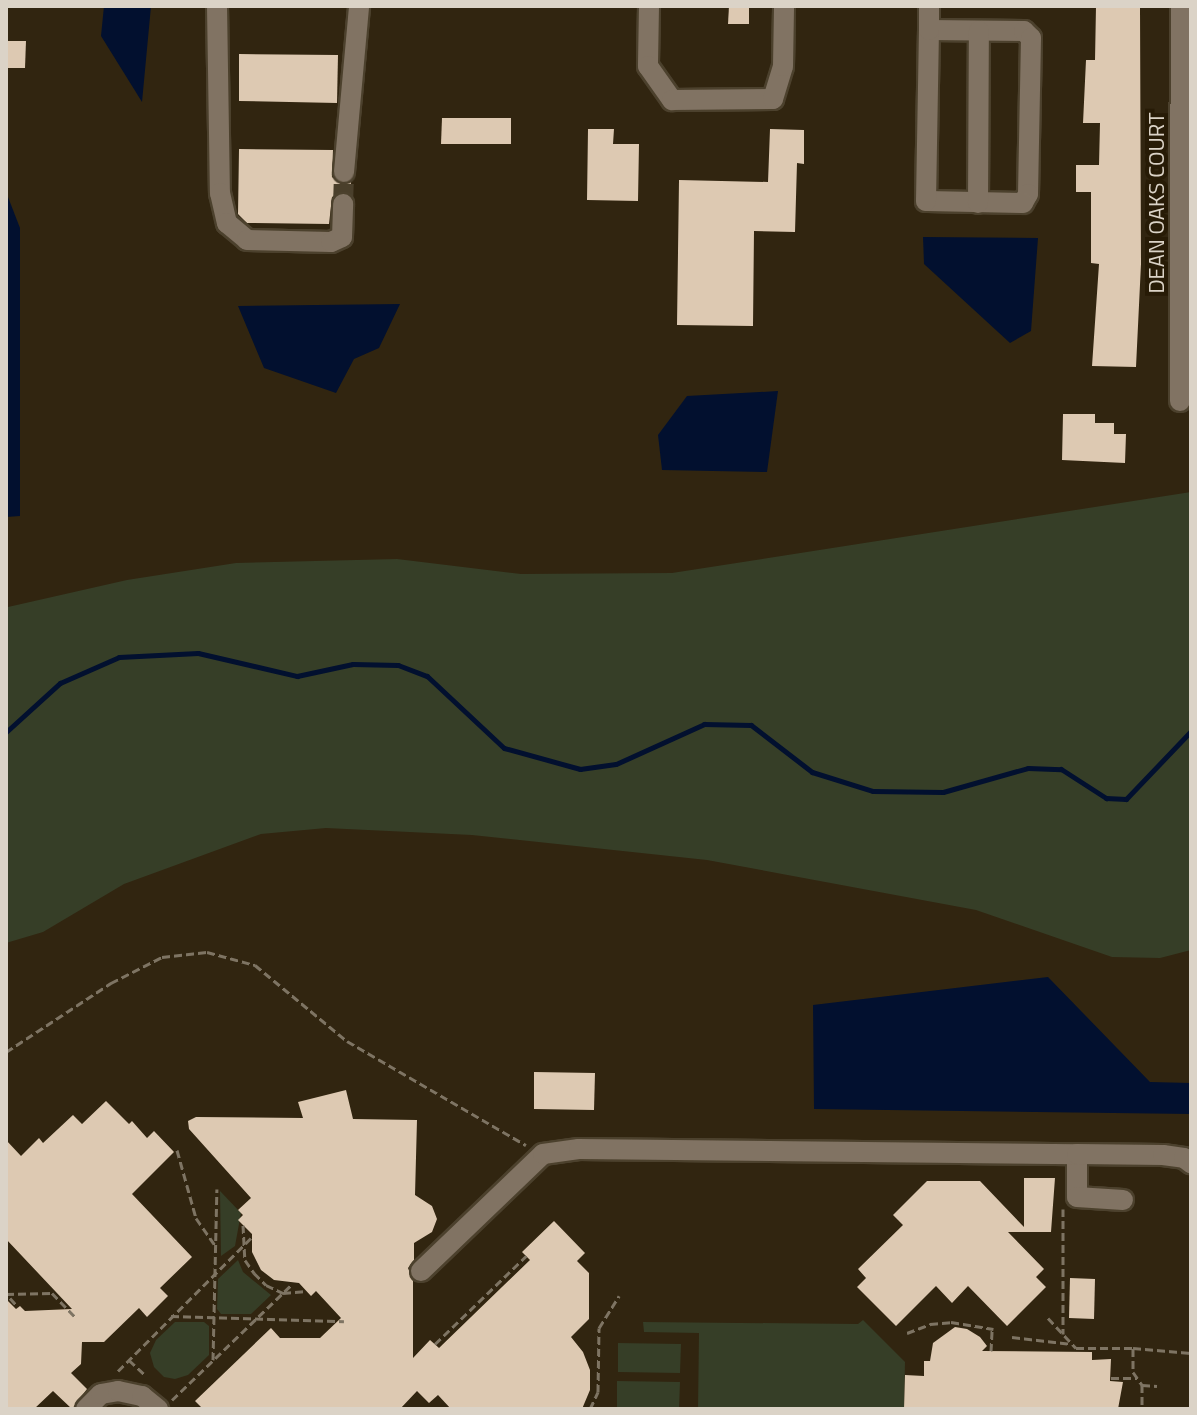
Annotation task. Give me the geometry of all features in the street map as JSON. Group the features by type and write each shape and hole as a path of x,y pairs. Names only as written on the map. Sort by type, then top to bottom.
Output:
{"street":[{"path":"217,6 220,193 227,223 247,240 331,242 342,237 343,204"},
{"path":"344,172 359,6"},
{"path":"649,6 648,66 672,100 773,99 783,66 784,6"},
{"path":"929,6 926,201 1023,203 1028,194 1031,38 1024,31 929,30"},
{"name":"DEAN OAKS COURT","path":"1180,401 1181,6"},
{"path":"978,203 979,31"},
{"path":"421,1271 543,1154 579,1149 1163,1155 1184,1158 1191,1163"},
{"path":"1077,1154 1077,1197 1123,1200"},
{"path":"86,1409 101,1394 118,1391 165,1405"}],"path":[{"path":"6,1052 111,983 162,957 207,952 255,965 347,1041 472,1117 543,1154"},
{"path":"177,1150 196,1218 215,1245"},
{"path":"213,1360 217,1189"},
{"path":"1063,1195 1063,1334"},
{"path":"243,1225 245,1260 254,1273 266,1285 283,1293 307,1291"},
{"path":"109,1380 251,1238"},
{"path":"435,1344 526,1256"},
{"path":"165,1405 293,1283"},
{"path":"18,1307 7,1296 14,1292 52,1293 75,1317"},
{"path":"590,1409 598,1392 599,1328 619,1296"},
{"path":"171,1316 344,1321"},
{"path":"1048,1318 1076,1348 1133,1348 1191,1353"},
{"path":"907,1333 930,1324 951,1322 992,1329 991,1351"},
{"path":"1012,1337 1072,1344"},
{"path":"1133,1348 1133,1372 1142,1385 1142,1409"},
{"path":"129,1360 150,1380"},
{"path":"590,1374 598,1372"},
{"path":"1111,1378 1137,1378"},
{"path":"1142,1385 1157,1386"}],"green space":[{"path":"1191,492 1191,950 1160,958 1112,957 976,910 707,860 472,835 326,828 261,834 124,884 43,932 6,943 8,607 127,580 236,563 397,559 521,574 672,573"},
{"path":"220,1191 241,1213 235,1246 221,1256"},
{"path":"238,1260 243,1272 271,1295 251,1314 221,1314 217,1309 218,1279"},
{"path":"863,1320 905,1362 904,1409 698,1409 699,1333 644,1332 643,1322 858,1324"},
{"path":"175,1322 204,1322 209,1326 209,1355 188,1375 175,1379 164,1377 154,1367 150,1353 156,1340"},
{"path":"618,1343 681,1344 680,1373 618,1372"},
{"path":"617,1381 680,1382 679,1409 617,1409"}],"water":[{"path":"104,6 151,6 142,102 101,36"},
{"path":"8,197 20,228 20,516 6,517"},
{"path":"923,237 1038,238 1031,331 1010,343 924,264"},
{"path":"400,304 379,348 354,359 336,393 264,368 238,306"},
{"path":"778,391 767,472 662,470 658,435 687,396"},
{"path":"1048,977 1150,1082 1191,1083 1191,1114 814,1109 813,1005"}],"building":[{"path":"729,6 749,6 749,24 728,24"},
{"path":"1096,6 1140,6 1141,264 1136,367 1092,366 1099,264 1091,263 1091,192 1076,192 1076,165 1099,165 1100,123 1083,123 1086,60 1095,60"},
{"path":"6,41 26,41 25,68 6,68"},
{"path":"239,54 338,55 337,103 239,101"},
{"path":"442,118 511,118 511,144 441,144"},
{"path":"588,129 614,129 613,144 639,144 638,201 587,200"},
{"path":"770,129 804,130 804,164 797,163 795,232 754,231 753,326 677,325 679,180 768,182"},
{"path":"239,149 333,150 332,177 342,185 351,182 351,194 343,191 332,197 329,224 247,223 238,214"},
{"path":"1063,414 1095,414 1095,423 1114,423 1114,434 1126,434 1125,463 1062,460"},
{"path":"534,1072 595,1073 594,1110 534,1109"},
{"path":"346,1090 353,1119 417,1120 415,1195 432,1206 437,1219 432,1232 414,1243 414,1260 408,1268 413,1281 413,1358 430,1340 439,1348 530,1260 522,1252 554,1221 585,1253 577,1261 589,1273 589,1319 571,1337 583,1352 590,1370 590,1390 582,1409 451,1409 438,1395 429,1403 417,1391 400,1409 203,1409 195,1401 271,1328 280,1338 320,1338 341,1318 316,1291 311,1296 299,1283 274,1280 261,1270 252,1252 252,1234 238,1220 243,1215 238,1210 251,1198 189,1129 188,1121 196,1117 303,1118 298,1102"},
{"path":"106,1101 129,1124 132,1121 147,1138 154,1131 174,1152 132,1194 192,1257 160,1288 168,1296 147,1317 139,1308 104,1342 82,1342 81,1364 71,1373 87,1389 72,1409 53,1391 34,1409 6,1409 6,1299 16,1309 20,1306 25,1311 72,1309 6,1239 6,1140 21,1156 39,1138 43,1143 73,1115 82,1124"},
{"path":"1024,1178 1055,1178 1051,1232 1008,1232 1044,1269 1036,1277 1046,1287 1007,1326 968,1286 952,1303 936,1286 896,1326 857,1287 866,1278 858,1269 903,1225 893,1215 927,1181 980,1181 1024,1227"},
{"path":"1070,1278 1095,1279 1094,1319 1069,1318"},
{"path":"955,1327 967,1329 980,1337 987,1346 982,1351 1092,1352 1092,1360 1111,1359 1110,1381 1123,1382 1118,1409 904,1409 905,1375 924,1376 924,1361 930,1361 933,1343"}],"waterway":[{"path":"6,732 60,683 119,657 198,653 297,676 353,664 398,665 427,676 504,748 580,769 616,764 704,724 751,725 812,772 873,791 943,792 1028,768 1061,769 1106,798 1126,799 1191,731"}],"tunnel":[{"path":"343,204 344,172"}]}
